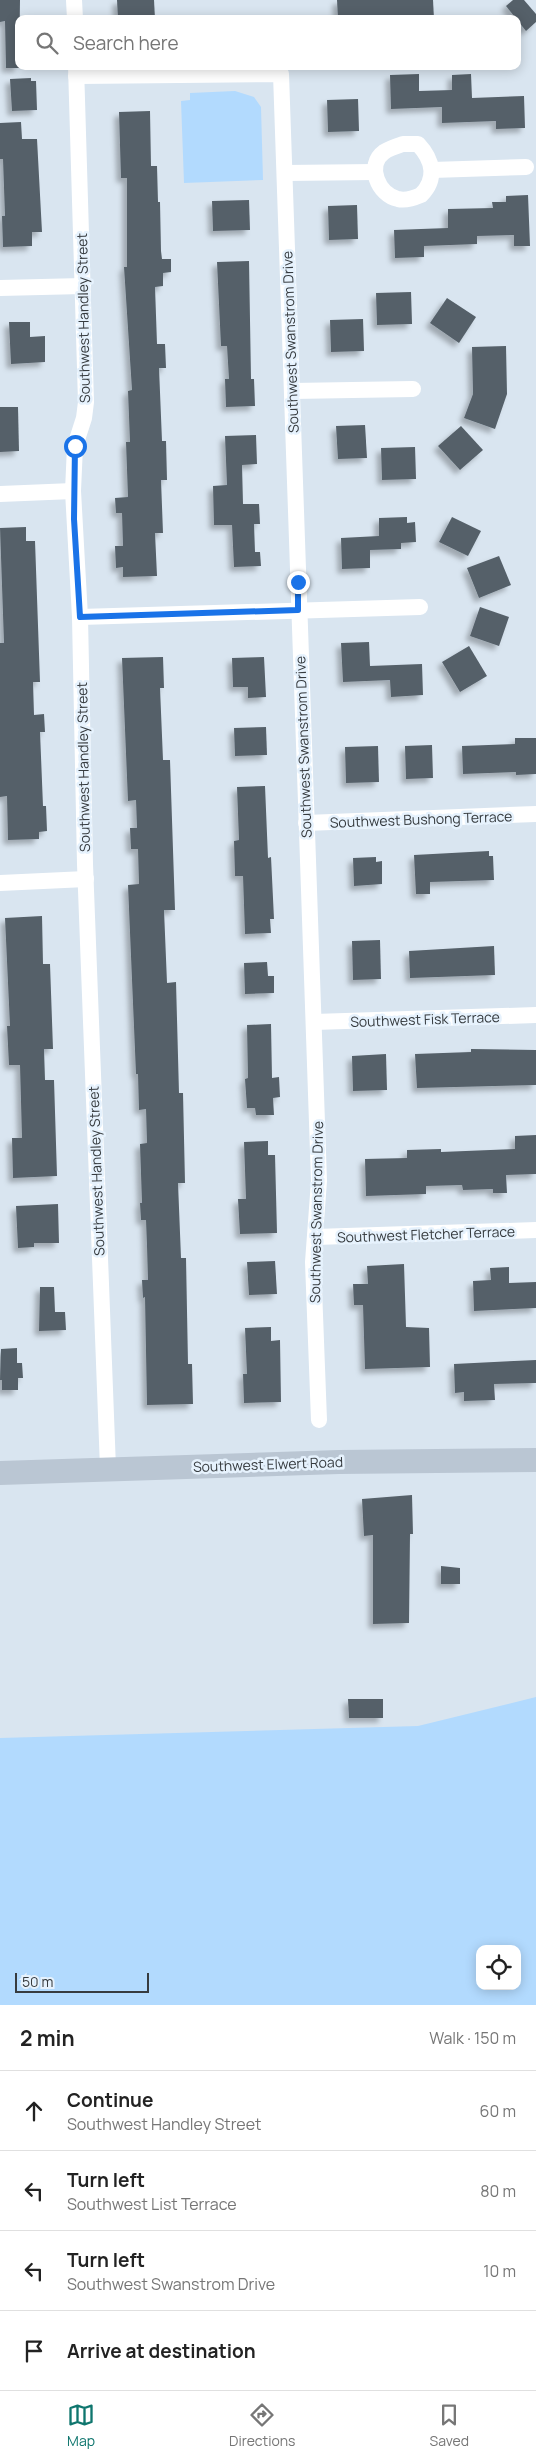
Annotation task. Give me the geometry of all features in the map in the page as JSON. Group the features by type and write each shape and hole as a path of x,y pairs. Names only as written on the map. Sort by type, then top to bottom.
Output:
{"main road":[{"name":"Southwest Elwert Road","path":"0,1473 339,1462 536,1460"}],"street":[{"path":"74,0 75,15"},
{"name":"Southwest Swanstrom Drive","path":"76,71 281,74 319,1181 313,1262 319,1420"},
{"name":"Southwest Handley Street","path":"76,71 86,402 84,418 75,446 73,491 80,617 86,879 108,1468"},
{"path":"403,144 418,144 426,153 432,170 432,179 428,189 421,195 398,200 388,195 380,187 374,172 383,152 403,144"},
{"path":"432,170 526,167"},
{"path":"285,173 374,172"},
{"path":"0,288 83,286"},
{"path":"292,390 412,389"},
{"path":"0,494 73,491"},
{"path":"80,617 420,606"},
{"name":"Southwest Bushong Terrace","path":"306,823 536,814"},
{"path":"0,883 86,879"},
{"name":"Southwest Fisk Terrace","path":"314,1022 536,1015"},
{"name":"Southwest Fletcher Terrace","path":"315,1237 536,1230"}],"shaded area":[{"path":"235,91 254,97 261,107 263,180 184,183 181,101 190,100 190,93"},
{"path":"536,1697 536,2005 0,2005 0,1738 418,1726"}],"building":[{"path":"0,0 20,0 20,15 15,15 15,68 6,68 5,21 0,22"},
{"path":"117,0 154,0 155,15 118,15"},
{"path":"337,0 433,0 434,15 338,15"},
{"path":"513,0 524,0 536,14 536,22 526,31 521,25 521,15 513,15 506,6"},
{"path":"419,74 419,91 452,90 452,75 471,74 472,98 524,96 525,128 496,129 496,121 442,123 442,107 391,109 390,75"},
{"path":"31,78 31,81 36,81 37,110 12,111 10,79"},
{"path":"358,99 359,131 328,132 327,100"},
{"path":"150,111 151,166 157,166 162,259 171,259 171,272 163,273 163,286 155,287 157,344 165,344 166,368 159,368 162,441 166,441 167,480 161,480 163,533 155,533 157,576 123,577 123,567 116,568 115,546 123,546 122,513 116,513 115,498 128,497 126,442 130,442 128,391 132,390 124,267 127,267 127,178 121,178 119,112"},
{"path":"21,122 22,139 37,139 42,232 32,232 32,246 3,247 2,216 5,216 3,159 0,159 0,123"},
{"path":"528,195 530,246 514,246 514,235 477,236 477,244 424,246 424,257 395,258 394,230 448,228 448,209 493,208 492,202 506,202 506,196"},
{"path":"249,200 250,230 213,231 212,201"},
{"path":"357,205 358,239 329,240 328,206"},
{"path":"249,261 251,379 254,379 255,406 226,407 225,379 229,379 227,346 221,346 217,262"},
{"path":"411,292 412,324 377,325 376,293"},
{"path":"447,298 476,317 459,343 430,323"},
{"path":"363,319 364,351 331,352 330,320"},
{"path":"9,322 30,322 30,337 45,336 45,362 11,364"},
{"path":"506,346 507,394 495,429 464,418 473,394 472,347"},
{"path":"0,407 18,407 19,451 0,452"},
{"path":"365,425 367,458 338,459 336,426"},
{"path":"461,426 483,450 460,470 438,446"},
{"path":"256,435 257,464 242,465 243,504 259,504 260,524 254,524 255,552 260,552 261,566 234,567 232,525 214,525 213,486 227,485 225,436"},
{"path":"415,447 416,479 382,480 381,448"},
{"path":"407,517 407,523 415,522 416,542 401,543 401,549 370,550 370,568 342,569 341,538 379,536 379,518"},
{"path":"452,517 481,531 468,556 439,542"},
{"path":"26,527 26,541 35,541 40,682 33,682 34,715 44,714 45,732 40,732 43,806 46,806 47,831 39,832 39,839 8,840 7,796 0,797 0,643 4,643 0,528"},
{"path":"499,556 511,585 479,598 467,568"},
{"path":"480,607 509,617 499,646 470,636"},
{"path":"369,642 370,666 422,664 423,695 391,697 390,680 343,682 341,643"},
{"path":"469,646 487,676 460,692 442,662"},
{"path":"163,657 164,688 160,688 163,760 170,760 175,910 164,910 167,983 176,982 179,1093 183,1093 185,1183 178,1183 181,1258 186,1258 188,1364 192,1364 193,1404 147,1405 145,1297 143,1298 142,1280 148,1280 147,1246 146,1220 141,1220 140,1203 142,1203 140,1144 147,1143 146,1109 139,1110 138,1074 136,1074 128,885 139,884 138,849 131,849 130,828 137,828 136,800 128,801 122,658"},
{"path":"264,657 266,697 248,698 248,687 233,687 232,658"},
{"path":"266,727 267,755 235,756 234,728"},
{"path":"515,738 536,738 536,774 516,775 516,772 463,774 462,746 515,744"},
{"path":"432,745 433,778 406,779 405,746"},
{"path":"378,746 379,782 346,783 345,747"},
{"path":"265,786 268,858 271,857 274,919 270,919 271,933 245,934 243,876 235,876 234,841 239,840 237,787"},
{"path":"489,851 489,856 493,856 494,880 430,882 430,894 416,894 414,855"},
{"path":"376,857 376,862 382,861 382,884 354,886 353,858"},
{"path":"42,916 43,964 50,964 53,1049 44,1049 45,1080 54,1080 57,1176 13,1178 12,1138 22,1138 20,1065 9,1065 7,1026 10,1026 5,918"},
{"path":"380,940 381,979 353,980 352,941"},
{"path":"494,946 495,975 410,978 409,951"},
{"path":"267,962 268,976 274,976 274,993 245,994 244,963"},
{"path":"271,1024 272,1078 279,1077 280,1097 273,1098 274,1115 256,1115 255,1108 247,1108 245,1079 248,1078 247,1025"},
{"path":"471,1049 536,1050 536,1085 417,1088 415,1054 471,1052"},
{"path":"386,1054 387,1090 353,1091 352,1056"},
{"path":"536,1135 536,1174 506,1175 507,1193 493,1193 493,1189 463,1190 462,1185 426,1186 426,1194 366,1196 365,1159 407,1158 407,1150 441,1149 441,1152 515,1149 515,1136"},
{"path":"268,1141 268,1155 275,1155 277,1233 240,1234 238,1199 246,1199 244,1142"},
{"path":"58,1204 59,1243 34,1243 34,1247 18,1248 16,1206"},
{"path":"275,1261 277,1294 249,1295 247,1262"},
{"path":"404,1264 406,1327 429,1328 430,1367 365,1369 363,1305 354,1305 353,1284 368,1284 367,1266"},
{"path":"509,1267 509,1283 536,1282 536,1308 474,1311 473,1281 491,1280 490,1268"},
{"path":"40,1287 54,1287 55,1312 65,1312 66,1330 39,1331"},
{"path":"271,1327 271,1341 280,1340 281,1402 244,1403 243,1374 247,1374 245,1328"},
{"path":"17,1348 17,1363 22,1363 23,1378 18,1378 18,1390 2,1390 2,1380 0,1380 1,1349"},
{"path":"536,1360 536,1383 494,1384 495,1400 464,1401 464,1392 455,1393 454,1364"},
{"path":"412,1495 413,1534 410,1534 409,1623 373,1624 373,1535 364,1536 362,1499"},
{"path":"441,1566 460,1568 460,1584 441,1584"},
{"path":"348,1699 383,1699 383,1718 349,1718"}],"route":[{"path":"75,446 73,467 74,519 80,617 298,610 298,582"}]}
